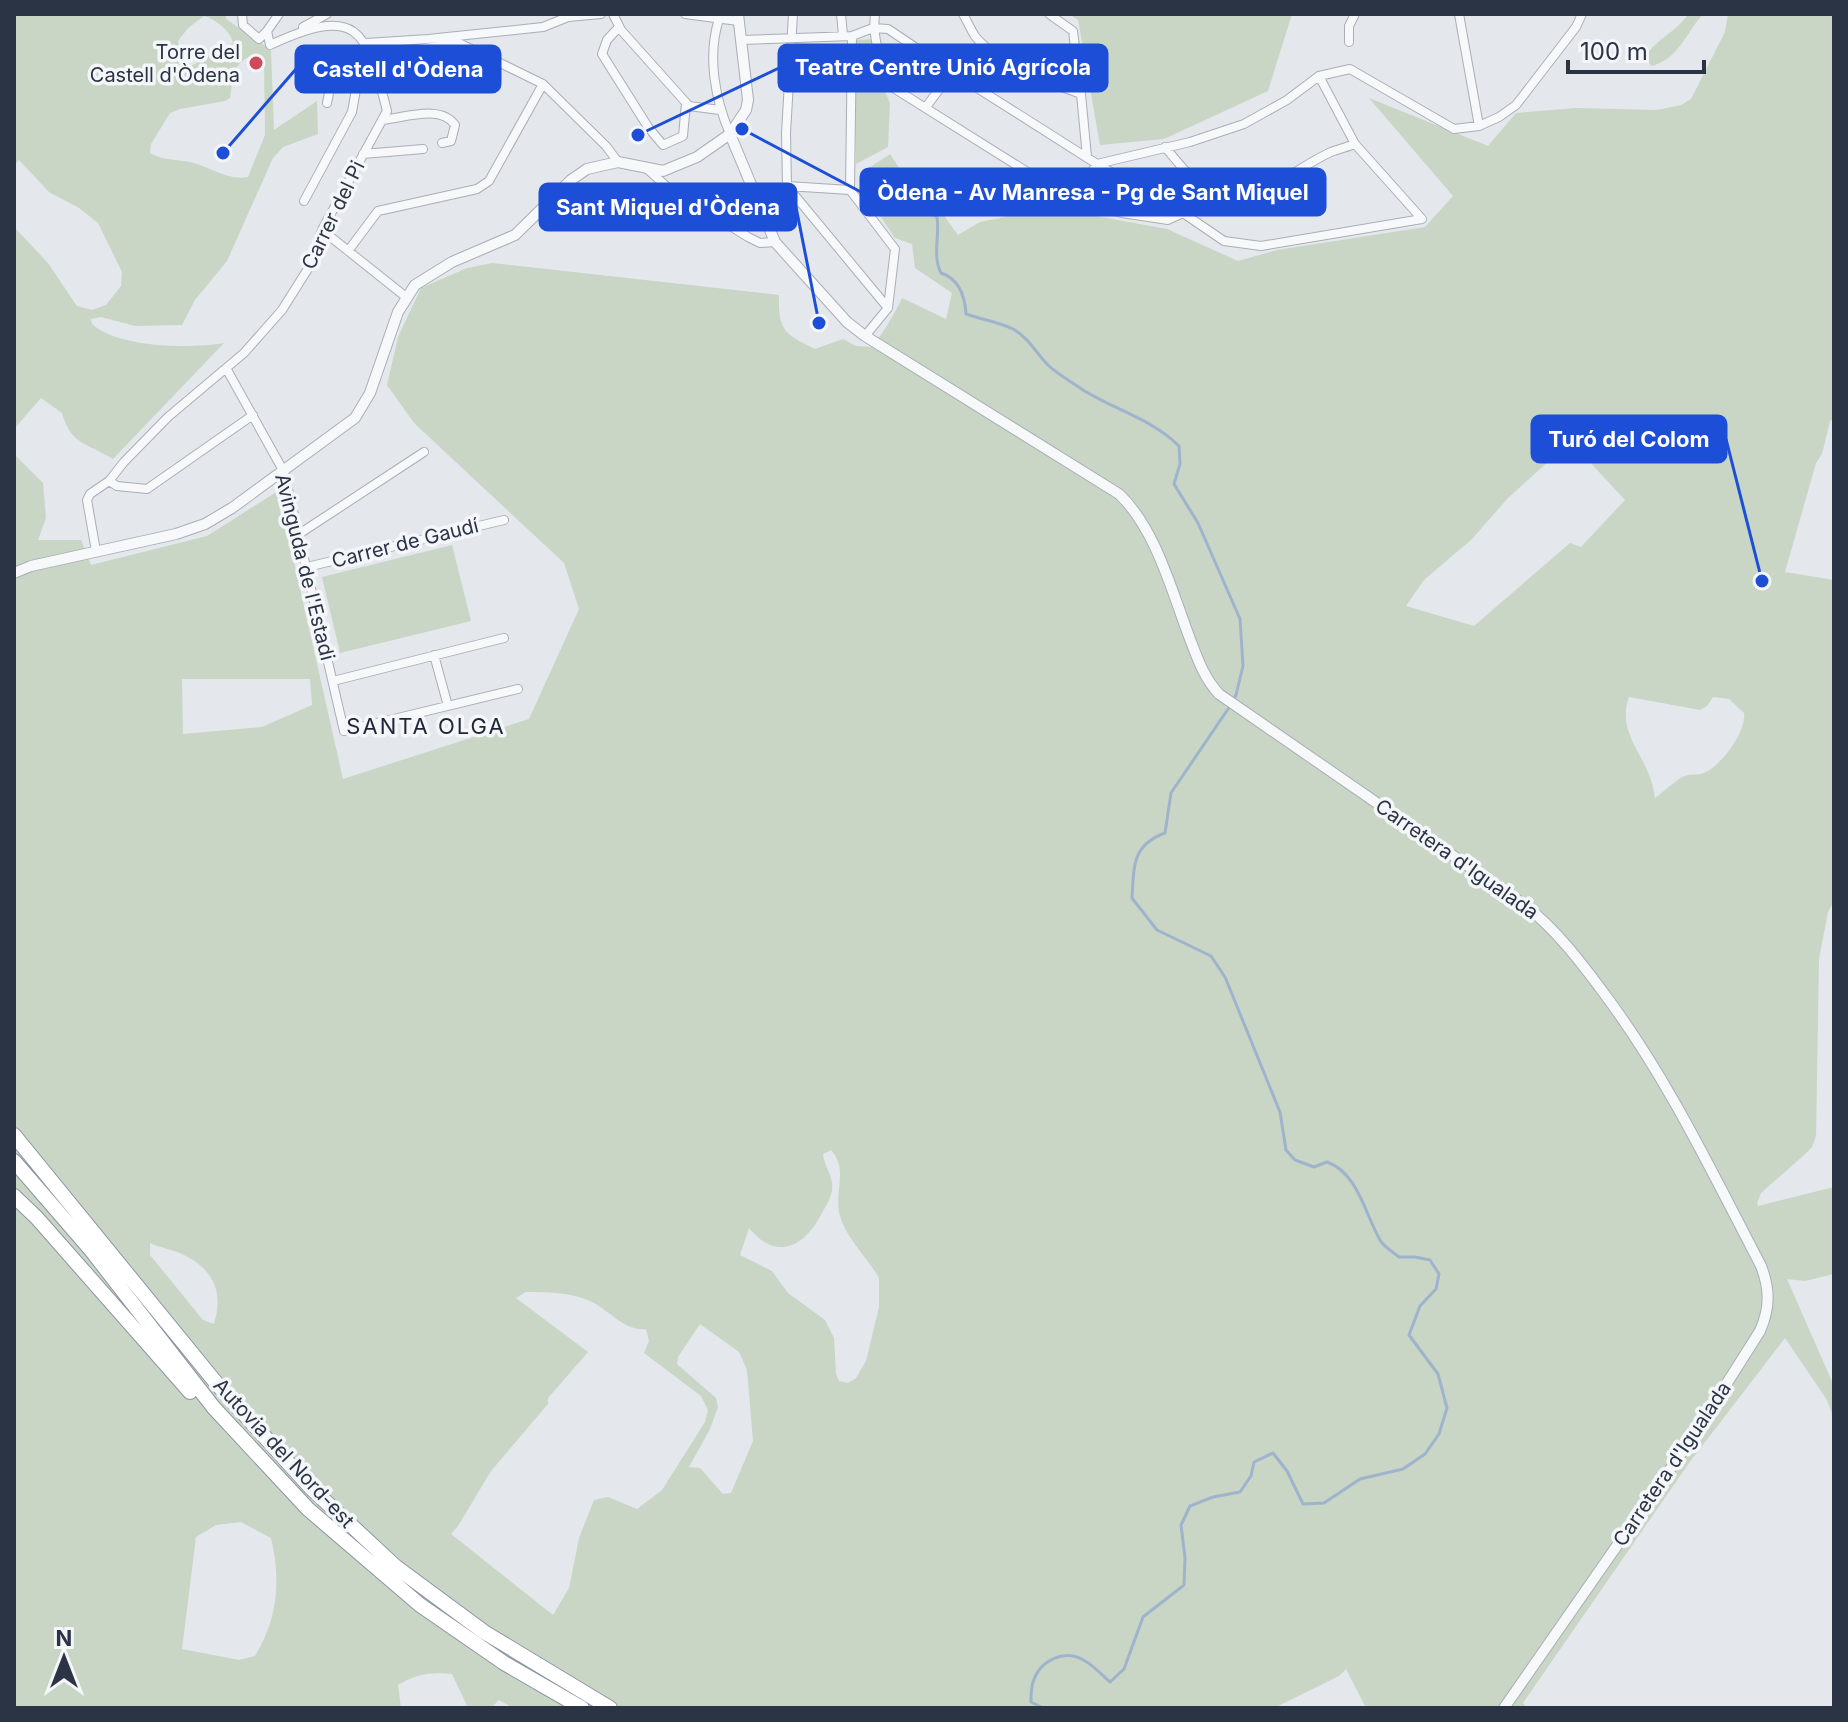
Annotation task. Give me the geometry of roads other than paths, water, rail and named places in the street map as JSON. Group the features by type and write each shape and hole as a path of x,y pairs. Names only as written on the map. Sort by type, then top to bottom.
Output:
{"highway":[{"name":"Autovia del Nord-est","path":"14,1135 217,1384 311,1488 396,1567 471,1623 610,1708"},
{"name":"Autovia del Nord-est","path":"14,1161 91,1250 214,1408 308,1509 420,1605 504,1663 582,1708"},
{"path":"14,1196 37,1218 257,1467 308,1509"}],"street":[{"path":"242,14 243,25 259,39 279,14"},
{"path":"280,41 327,14"},
{"path":"366,43 532,28 568,17 601,14"},
{"path":"613,14 619,27 689,106 720,110"},
{"path":"14,573 176,534 205,524 347,426 363,408 390,332 415,285 452,262 515,235 571,180 587,169 618,162 663,171 714,147 730,134 746,110 748,100 738,18 719,19 685,14"},
{"path":"793,14 786,133 787,186 888,308"},
{"path":"841,14 847,35 850,190 895,249 888,308 865,336"},
{"path":"875,14 873,28 879,59 892,87 1072,200 1122,213 1168,220 1183,213"},
{"path":"963,14 977,39 1002,58 1047,82 1081,94"},
{"path":"1049,14 1073,31 1087,157"},
{"path":"1349,42 1349,26 1355,14"},
{"path":"1459,14 1479,126"},
{"path":"1072,200 1097,164 1190,142 1244,124 1287,100 1319,76 1350,69 1454,129 1479,126 1516,105 1576,27 1582,14"},
{"path":"719,19 713,39 720,110 730,134"},
{"path":"267,31 270,45 306,30 331,24 344,27 366,43 387,111 382,120"},
{"path":"619,27 607,40 602,54 648,127 663,145 683,136 686,103"},
{"path":"741,40 847,35 873,28 888,29 1097,164 1183,213 1224,241 1261,246 1422,219 1355,144 1319,76"},
{"path":"371,56 459,43 543,84 606,146 618,162"},
{"path":"926,107 952,72"},
{"path":"327,103 330,88 380,81"},
{"path":"304,201 352,112 357,84"},
{"path":"348,251 378,211 477,189 489,181 543,84"},
{"path":"382,120 438,113 450,117 455,125 454,134 451,141 442,143"},
{"name":"Carrer del Pi","path":"96,551 87,500 90,494 109,481 168,417 244,353 282,310 311,264 322,230 382,120"},
{"name":"Carretera d'Igualada","path":"730,134 775,242 847,322 1119,494 1131,505 1148,533 1203,674 1211,685 1231,703 1526,906 1560,937 1650,1057 1736,1217 1768,1285 1766,1317 1760,1331 1694,1435 1504,1708"},
{"path":"1165,147 1205,187 1241,196 1267,188 1330,152 1355,144"},
{"path":"363,154 423,149"},
{"path":"644,166 666,186 748,237 760,243 775,242"},
{"path":"756,200 787,186 850,190"},
{"path":"322,230 406,297"},
{"name":"Avinguda de l'Estadi","path":"226,368 284,472 344,731 448,706"},
{"path":"109,481 117,486 147,489 253,415"},
{"path":"299,534 424,452"},
{"name":"Carrer de Gaudí","path":"307,567 504,520"},
{"path":"333,681 504,638"},
{"path":"434,655 448,706 518,689"}],"waterway":[{"path":"887,169 894,197 907,207 923,208 937,217 938,266 941,273 952,279 960,289 966,314 1013,329 1060,375 1157,429 1179,446 1180,464 1174,484 1198,523 1240,619 1243,666 1236,695 1171,793 1165,833 1146,844 1137,858 1132,898 1157,930 1211,956 1225,977 1280,1112 1286,1150 1295,1160 1314,1167 1327,1162 1338,1167 1360,1195 1384,1245 1399,1257 1430,1260 1439,1274 1436,1289 1420,1306 1409,1335 1438,1374 1447,1408 1439,1434 1425,1454 1403,1469 1360,1479 1324,1503 1303,1504 1287,1471 1273,1453 1254,1462 1251,1476 1240,1492 1213,1497 1190,1506 1181,1525 1184,1585 1143,1617 1124,1669 1110,1682 1092,1665 1077,1657 1054,1658 1041,1668 1032,1684 1031,1702 1043,1708"}],"place":[{"name":"Torre del Castell d'Òdena","path":"256,63"},
{"name":"Òdena - Av Manresa - Pg de Sant Miquel","path":"742,129"},
{"name":"Teatre Centre Unió Agrícola","path":"638,135"},
{"name":"Castell d'Òdena","path":"223,153"},
{"name":"Sant Miquel d'Òdena","path":"819,323"},
{"name":"Turó del Colom","path":"1762,581"}],"district":[{"name":"SANTA OLGA","path":"426,726"}]}
